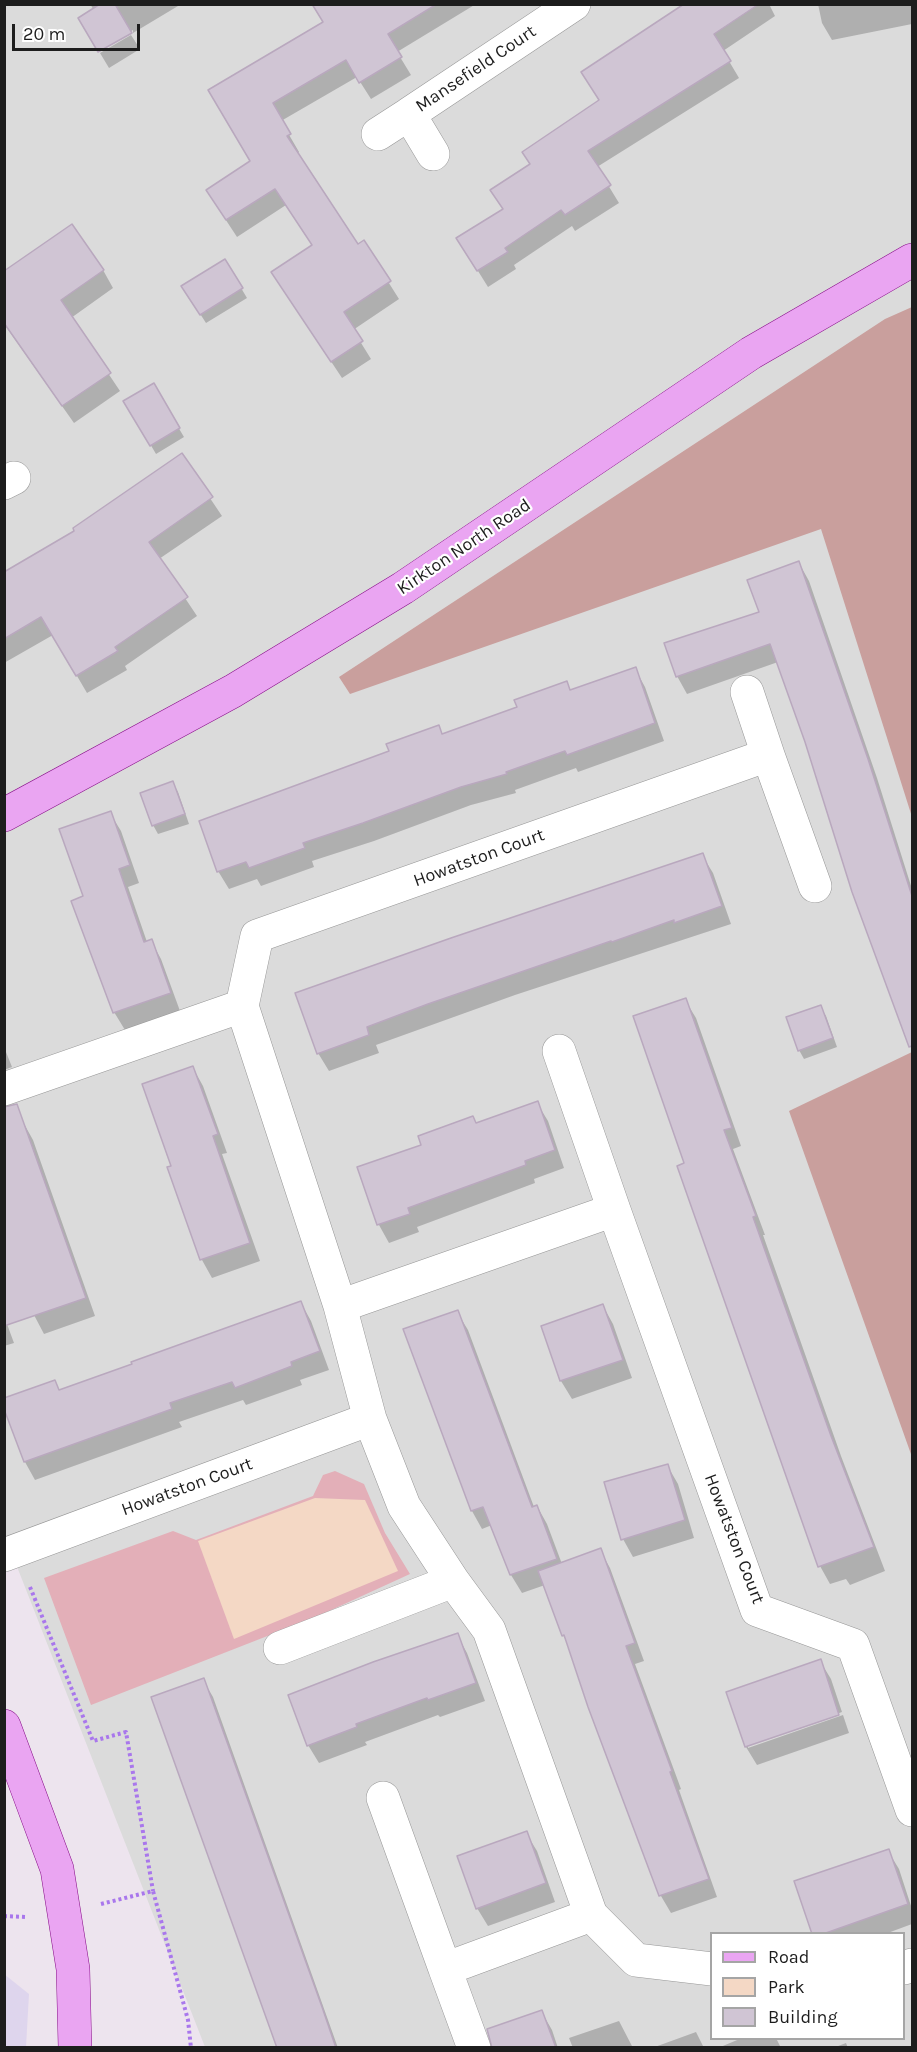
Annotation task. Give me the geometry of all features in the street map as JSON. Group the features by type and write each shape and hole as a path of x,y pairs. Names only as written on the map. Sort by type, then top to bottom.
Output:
{"main road":[{"name":"Kirkton North Road","path":"4,815 233,691 403,588 751,352 912,260"},
{"path":"4,1726 57,1869 73,1969 75,2048"}],"street":[{"name":"Mansefield Court","path":"378,134 574,4"},
{"name":"Mansefield Court","path":"409,114 434,154"},
{"path":"747,692 815,886"},
{"name":"Howatston Court","path":"242,1006 257,936 768,755"},
{"path":"4,1089 242,1006 340,1306 370,1419 404,1506 453,1581 489,1630 591,1916 636,1960 710,1969"},
{"name":"Howatston Court","path":"559,1051 757,1610 853,1645 912,1810"},
{"path":"340,1306 614,1210"},
{"name":"Howatston Court","path":"10,1553 370,1419"},
{"path":"280,1648 453,1581"},
{"path":"383,1798 474,2048"},
{"path":"445,1969 591,1916"}],"path":[{"path":"10,1553 93,1742 126,1732 153,1891 188,2020 191,2048"},
{"path":"92,1906 153,1891"},
{"path":"4,1916 35,1917"}],"shaded area":[{"path":"5,5 912,5 912,2047 205,2047 5,1536"},
{"path":"912,307 912,817 821,529 350,694 339,677 885,319"},
{"path":"912,1052 912,1457 789,1111"},
{"path":"335,1471 364,1484 385,1533 410,1574 316,1617 91,1705 44,1578 173,1531 196,1540 313,1496 323,1475"},
{"path":"4,1974 29,1994 26,2047 5,2047"}],"green space":[{"path":"315,1498 365,1500 398,1571 234,1639 198,1541"}],"building":[{"path":"100,4 115,4 132,33 98,52 78,18"},
{"path":"312,4 437,4 388,34 402,57 359,83 346,60 273,103 291,134 287,136 358,244 364,240 391,281 344,312 363,341 331,362 271,272 312,245 275,189 226,220 206,190 250,161 208,90 323,22"},
{"path":"684,4 759,4 714,34 731,61 588,151 611,185 565,215 561,210 505,248 508,252 477,271 456,238 503,209 490,190 530,164 522,152 599,100 581,72"},
{"path":"72,224 104,270 61,300 111,373 62,406 4,323 4,271"},
{"path":"225,259 243,288 200,315 181,286"},
{"path":"154,383 180,428 150,446 123,401"},
{"path":"182,453 213,497 149,542 188,597 115,647 118,651 76,676 41,617 4,639 4,572 74,531 73,528"},
{"path":"799,561 868,759 912,896 912,1046 909,1047 852,892 805,742 770,644 676,677 664,643 759,612 747,580"},
{"path":"636,667 655,723 567,755 565,751 506,772 507,774 461,787 303,843 305,848 249,868 246,862 217,872 199,821 389,751 386,744 439,725 442,734 517,707 514,700 567,681 570,690"},
{"path":"173,781 185,814 152,826 140,793"},
{"path":"111,811 130,865 119,869 144,942 152,939 171,993 113,1013 71,901 83,896 59,829"},
{"path":"703,853 722,906 611,941 428,1004 367,1027 369,1035 317,1054 295,993"},
{"path":"686,998 732,1128 724,1130 756,1216 753,1217 831,1436 874,1547 818,1567 677,1166 684,1163 633,1016"},
{"path":"821,1005 833,1038 798,1051 786,1017"},
{"path":"193,1066 218,1134 213,1136 250,1243 200,1260 167,1167 171,1166 142,1084"},
{"path":"538,1101 555,1150 525,1161 526,1165 408,1208 410,1214 377,1225 357,1167 421,1145 418,1136 473,1116 476,1123"},
{"path":"17,1104 86,1298 4,1326 4,1107"},
{"path":"301,1301 320,1351 291,1362 292,1366 235,1388 232,1382 170,1403 172,1409 24,1462 4,1409 4,1398 55,1380 59,1390"},
{"path":"603,1304 623,1360 560,1381 541,1326"},
{"path":"458,1310 532,1507 537,1505 557,1559 510,1575 483,1507 471,1511 403,1329"},
{"path":"668,1464 685,1520 621,1540 604,1482"},
{"path":"601,1548 635,1643 626,1646 709,1879 659,1896 588,1707 564,1635 562,1636 538,1571"},
{"path":"458,1633 476,1683 356,1724 357,1727 307,1746 288,1695 373,1662"},
{"path":"821,1659 839,1715 745,1747 726,1692"},
{"path":"204,1678 336,2048 277,2048 151,1697"},
{"path":"527,1831 546,1883 476,1909 457,1856"},
{"path":"889,1849 908,1904 829,1932 811,1932 794,1881"},
{"path":"542,2010 556,2048 492,2048 487,2029"}]}
